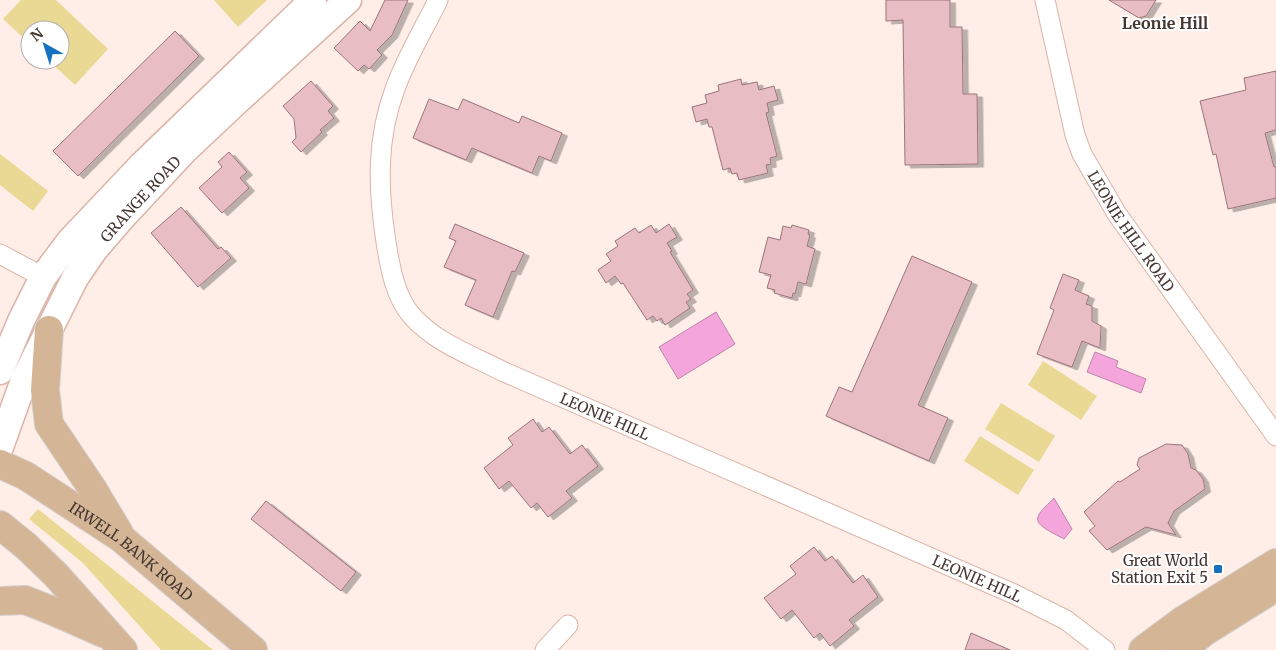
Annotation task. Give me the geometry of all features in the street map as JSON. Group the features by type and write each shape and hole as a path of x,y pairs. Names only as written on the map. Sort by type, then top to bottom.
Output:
{"main road":[{"name":"GRANGE ROAD","path":"0,371 21,321 43,277 70,241 100,208 313,0"},
{"name":"GRANGE ROAD","path":"0,447 24,380 75,278 94,250 185,150 348,0"},
{"path":"49,330 45,390 49,424 92,488 121,538"},
{"name":"IRWELL BANK ROAD","path":"0,464 26,476 121,538 253,650"},
{"path":"0,525 26,546 56,575 118,644"},
{"path":"1143,650 1182,621 1276,563"},
{"path":"1182,650 1204,632 1276,587"},
{"path":"0,601 25,600 53,611 118,644"}],"street":[{"name":"LEONIE HILL","path":"438,0 395,88 383,131 379,168 381,212 390,269 401,299 411,316 431,334 502,371 1014,594 1066,620 1105,650"},
{"name":"LEONIE HILL ROAD","path":"1045,0 1075,135 1082,154 1122,222 1276,436"},
{"path":"0,254 43,277"},
{"path":"545,650 568,625"}],"shaded area":[{"path":"21,0 56,0 108,49 75,85 59,70 70,70 70,20 20,20 20,35 3,19"},
{"path":"214,0 267,0 238,27"},
{"path":"0,154 48,191 33,211 0,185"},
{"path":"716,312 735,344 678,379 659,347"},
{"path":"1095,352 1118,361 1116,367 1146,379 1141,393 1087,372"},
{"path":"1043,361 1097,396 1081,420 1028,385"},
{"path":"1001,403 1055,436 1039,462 985,429"},
{"path":"980,436 1034,470 1018,495 964,461"},
{"path":"1054,498 1072,529 1064,539 1043,527 1038,520 1041,512"},
{"path":"38,509 213,650 161,650 83,563 29,519"}],"building":[{"path":"385,0 408,0 392,35 377,50 382,55 369,69 364,65 358,71 334,48 360,21 370,31"},
{"path":"886,0 950,0 950,27 962,27 963,94 977,94 978,164 905,165 903,20 886,21"},
{"path":"1109,0 1156,0 1146,16 1139,18"},
{"path":"175,31 199,56 78,176 53,151"},
{"path":"1276,71 1276,130 1265,133 1274,167 1276,166 1276,198 1228,209 1216,154 1213,155 1200,101 1246,90 1244,78"},
{"path":"741,79 742,85 757,82 759,90 774,86 778,100 767,103 769,112 766,113 777,156 770,158 771,164 766,165 768,173 739,180 737,173 732,174 730,168 723,170 712,127 709,127 707,119 696,122 692,107 707,103 705,95 719,91 718,85"},
{"path":"311,81 333,106 328,111 334,118 320,130 322,132 301,152 292,142 296,138 294,119 283,106"},
{"path":"429,99 458,110 463,99 519,123 522,116 562,133 551,161 539,156 532,173 472,148 466,160 413,138"},
{"path":"229,152 247,172 240,178 249,188 222,213 199,188 222,167 218,162"},
{"path":"181,207 218,249 221,247 231,258 198,287 151,233"},
{"path":"455,224 524,253 515,272 512,271 493,317 465,305 476,280 444,267 456,241 449,238"},
{"path":"669,224 677,237 667,243 672,251 670,252 693,290 687,294 691,299 686,302 690,308 665,325 661,318 657,321 653,316 647,320 623,283 621,284 615,276 606,283 598,270 611,261 606,254 618,246 615,241 635,228 639,233 651,225 656,233"},
{"path":"792,225 809,230 808,234 810,235 807,246 815,249 806,284 798,282 792,298 774,293 775,290 767,288 771,275 759,272 768,237 780,240 783,226 791,228"},
{"path":"912,256 972,282 918,405 948,418 929,461 826,416 839,387 852,392"},
{"path":"1063,274 1079,280 1075,290 1089,296 1086,304 1092,306 1092,321 1101,326 1100,348 1082,341 1072,367 1037,354 1054,310 1050,308"},
{"path":"533,419 542,432 549,427 570,454 582,445 598,466 566,491 572,498 548,517 537,503 531,508 509,481 499,489 484,468 513,445 508,438"},
{"path":"1166,444 1182,445 1188,454 1191,468 1196,470 1203,479 1205,489 1174,511 1168,523 1176,535 1146,527 1107,550 1089,531 1095,526 1084,512 1118,481 1120,482 1140,469 1137,465 1139,458"},
{"path":"266,501 356,572 341,591 251,519"},
{"path":"814,547 825,561 832,556 853,583 863,575 878,597 849,620 854,626 830,646 820,633 814,638 792,610 781,619 764,598 796,574 790,566"},
{"path":"971,633 1010,650 965,650"}],"place":[{"name":"Great World Station Exit 5","path":"1218,569"}],"district":[{"name":"Leonie Hill","path":"1165,23"}]}
